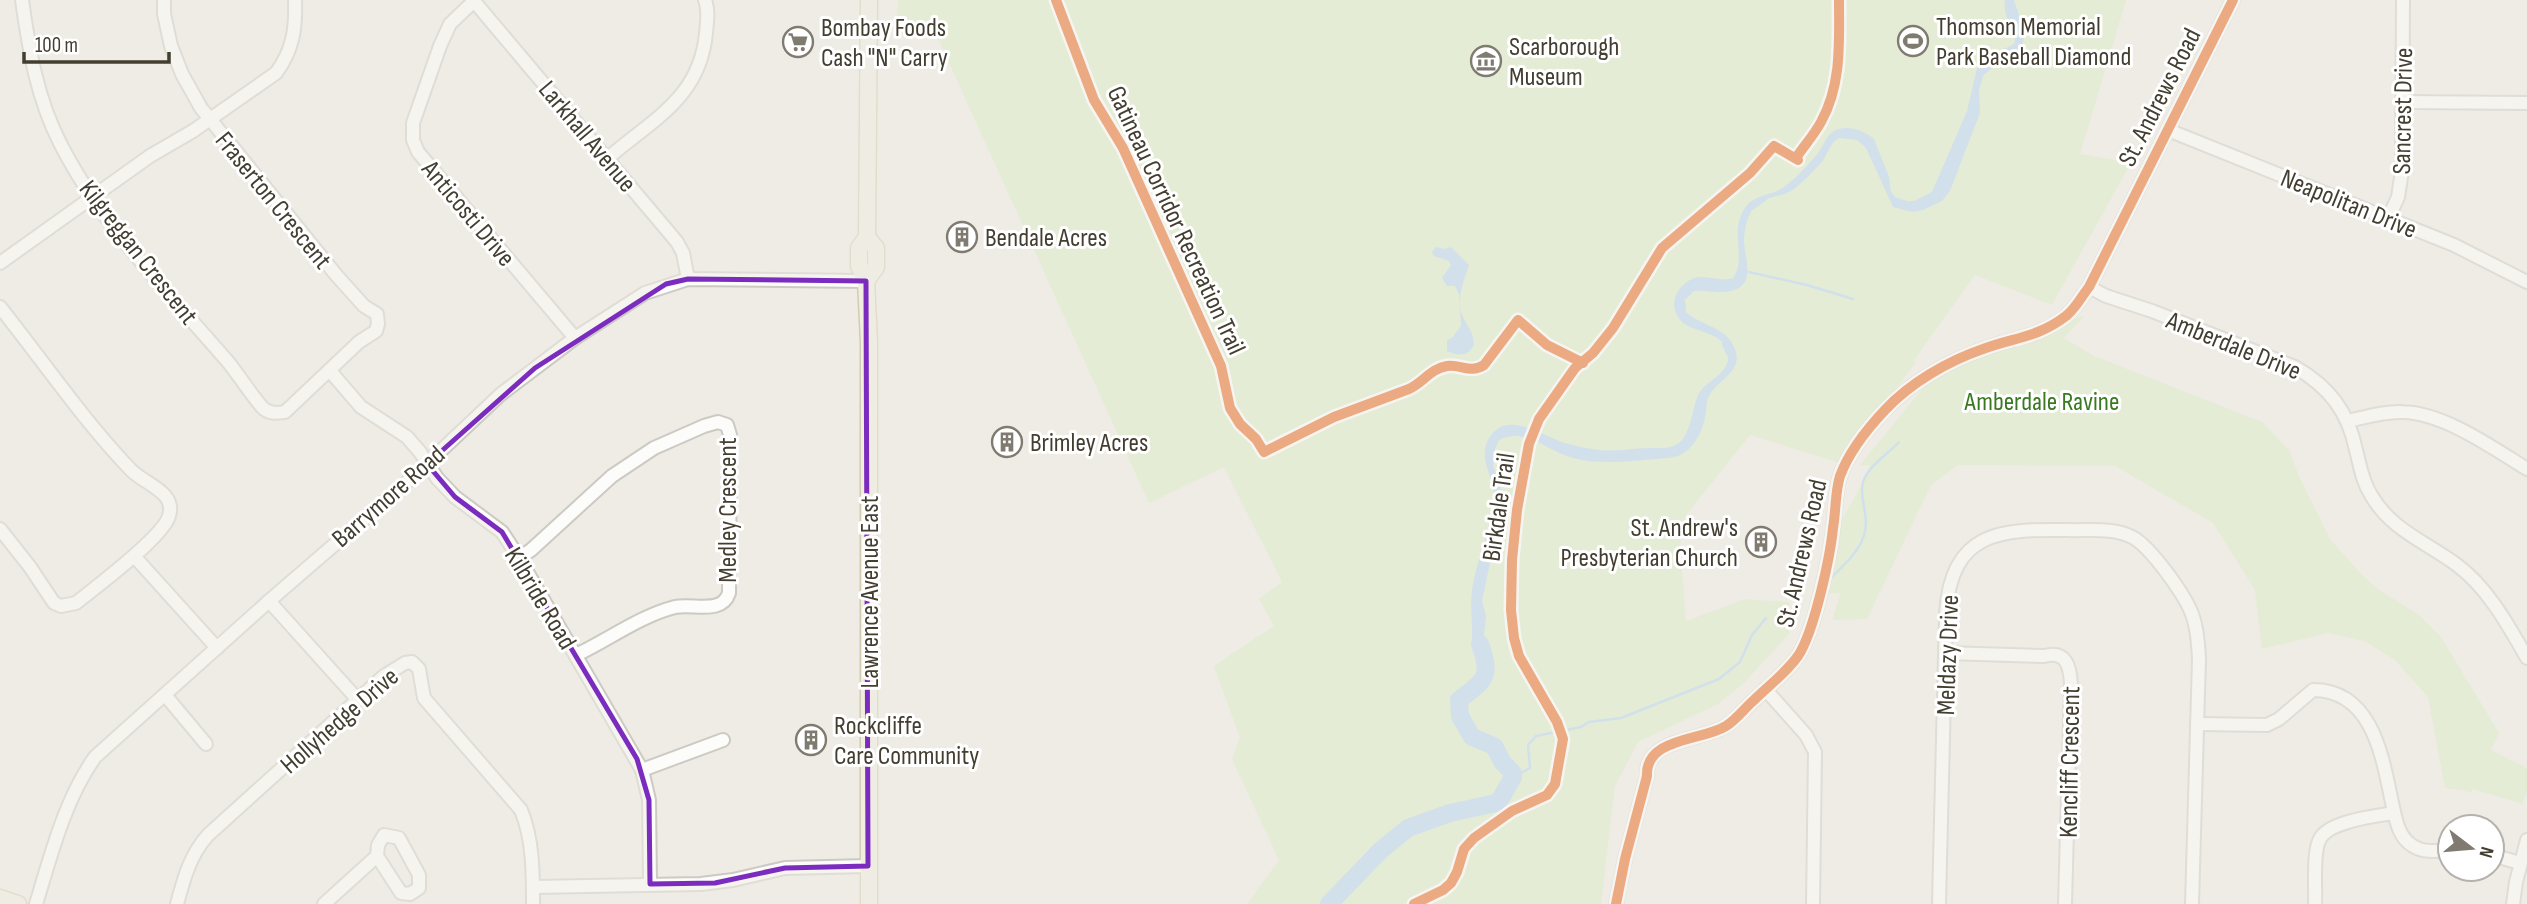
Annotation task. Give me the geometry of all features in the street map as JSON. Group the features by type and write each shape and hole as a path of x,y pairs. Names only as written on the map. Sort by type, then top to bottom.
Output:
{"main road":[{"name":"Lawrence Avenue East","path":"869,0 867,237 876,248 876,267 866,281 869,342 869,904"},
{"path":"0,898 18,904"}],"street":[{"name":"Kilgreggan Crescent","path":"22,0 34,75 47,114 64,151 93,198 263,408 273,413 285,412 304,391 330,371"},
{"name":"Fraserton Crescent","path":"164,0 164,14 171,46 182,74 209,120 337,276 364,306 377,314 379,324 376,331 359,342 330,371"},
{"path":"0,262 150,156 209,120 276,73 285,61 295,33 295,0"},
{"name":"Larkhall Avenue","path":"473,0 677,242 683,253 688,279"},
{"name":"Anticosti Drive","path":"473,0 450,24 440,46 413,123 413,140 418,152 575,338"},
{"path":"608,158 678,100 693,80 700,68 706,40 705,0"},
{"name":"St. Andrews Road","path":"1616,904 1647,767 1653,758 1667,746 1695,736 1714,733 1727,725 1783,673 1804,644 1825,576 1840,476 1853,450 1885,410 1924,378 1983,349 2028,337 2049,327 2071,311 2089,287 2233,0"},
{"name":"Sancrest Drive","path":"2388,219 2402,181 2403,0"},
{"path":"2403,103 2527,103"},
{"name":"Neapolitan Drive","path":"2168,130 2454,245 2527,282"},
{"name":"Barrymore Road","path":"36,904 60,828 85,770 95,757 268,601 427,464 501,394 575,338 645,293 688,279 866,281"},
{"name":"Amberdale Drive","path":"2089,287 2312,377 2330,393 2348,421 2365,482 2377,505 2394,525 2458,565 2483,588 2527,658"},
{"path":"0,307 132,471 169,500 169,518 134,556 76,603 61,606 49,598 30,567 0,529"},
{"name":"Kilbride Road","path":"330,371 361,407 407,437 455,497 502,532 519,558 642,770 649,800 650,884"},
{"path":"2348,421 2396,412 2421,414 2473,436 2527,469"},
{"name":"Medley Crescent","path":"519,558 612,476 654,448 704,426 718,422 727,425 730,435 729,593 726,601 709,607 677,607 652,615 576,655"},
{"name":"Meldazy Drive","path":"1939,904 1945,653 1950,581 1963,558 1975,546 2004,532 2016,530 2125,534 2151,552 2192,613 2198,631 2192,904"},
{"path":"134,556 217,648"},
{"path":"268,601 358,700"},
{"name":"Kencliff Crescent","path":"1945,653 2054,654 2061,655 2068,663 2071,684 2066,904"},
{"name":"Hollyhedge Drive","path":"177,904 189,863 202,841 384,676 405,663 412,662 419,669 424,698 522,810 531,849 533,904"},
{"path":"1765,689 1806,735 1815,752 1813,904"},
{"path":"2197,724 2267,725 2279,719 2313,690 2339,695 2360,710 2368,722 2403,838 2413,846 2436,851"},
{"path":"165,695 206,744"},
{"path":"642,770 723,740"},
{"path":"2315,904 2317,848 2321,837 2334,826 2394,813"},
{"path":"324,904 377,856 378,845 384,835 399,838 419,875 419,888 410,894 401,893 377,856"},
{"path":"2513,904 2527,840"},
{"path":"2506,859 2520,863"},
{"path":"533,887 715,883 785,868 868,866"}],"highlighted area":[{"path":"688,279 866,281 868,866 785,868 715,883 650,884 649,800 637,759 502,532 455,497 427,464 535,368 666,284"}],"green space":[{"path":"898,0 2126,0 2080,154 2131,163 2052,305 1975,275 1914,360 1916,362 1840,463 1750,435 1686,515 1680,545 1686,621 1745,599 1789,602 1789,634 1743,684 1718,704 1638,742 1615,786 1601,904 1247,904 1279,860 1232,759 1240,738 1214,666 1274,626 1259,599 1282,582 1224,467 1149,503 935,32 896,35"},
{"name":"Amberdale Ravine","path":"2085,315 2064,338 2094,356 2262,422 2289,450 2300,479 2330,539 2362,575 2379,590 2419,615 2441,637 2499,733 2491,750 2527,768 2527,791 2522,804 2473,789 2472,792 2445,788 2428,697 2395,660 2364,641 2328,633 2262,649 2255,590 2213,523 2115,466 1958,465 1931,485 1867,619 1832,620 1841,593 1827,593 1839,525 1868,473 1869,465 1860,465 1937,371"}],"water":[{"path":"2005,0 2014,0 2025,33 2022,46 2015,53 2001,59 1983,76 1979,90 1980,113 1950,191 1942,201 1912,212 1893,207 1866,148 1857,140 1839,138 1822,162 1797,187 1765,199 1752,210 1745,233 1747,272 1742,285 1726,292 1694,291 1684,301 1684,310 1689,315 1728,337 1737,361 1709,396 1702,427 1690,448 1669,458 1597,462 1564,455 1527,438 1518,436 1499,440 1493,466 1500,483 1502,505 1482,601 1486,616 1483,646 1472,642 1472,591 1494,497 1485,447 1496,430 1515,425 1526,427 1559,441 1606,450 1666,448 1682,440 1698,395 1726,367 1728,354 1721,341 1688,326 1677,316 1674,304 1677,292 1697,277 1733,278 1739,262 1739,220 1747,205 1784,187 1815,157 1835,130 1853,129 1874,139 1895,197 1914,201 1932,192 1967,111 1978,64 1990,54 2015,42 2005,12"},
{"path":"1436,247 1451,247 1469,265 1460,304 1474,344 1463,354 1447,351 1447,340 1452,338 1461,326 1459,294 1455,286 1447,286 1442,278 1451,265 1449,261 1434,256 1432,252"}],"waterway":[{"path":"1752,209 1766,199"},
{"path":"1749,272 1853,299"},
{"path":"1684,302 1685,311"},
{"path":"1723,344 1728,355"},
{"path":"1828,581 1843,567 1861,543 1866,524 1862,490 1866,476 1899,442"},
{"path":"1513,777 1530,768 1528,745 1536,736 1581,727 1589,722 1621,718 1719,679 1740,662 1752,635 1766,618"},
{"path":"1329,904 1380,851 1408,828 1450,813 1496,803 1501,798 1513,773 1503,763 1494,746 1472,737 1460,716 1459,700 1484,677 1484,655 1480,644"}],"cycle path":[{"name":"Gatineau Corridor Recreation Trail","path":"1056,0 1094,100 1123,148 1221,366 1230,408 1264,452 1334,417 1409,389 1441,368 1479,368 1518,320 1547,345 1583,363"},
{"path":"1796,158 1821,122 1833,93 1838,62 1839,0"},
{"path":"1616,904 1649,763 1655,754 1677,742 1716,731 1730,724 1788,668 1804,645 1825,575 1840,476 1859,441 1895,400 1943,366 2045,329 2073,310 2089,287 2233,0"},
{"name":"Birkdale Trail","path":"1414,904 1443,890 1451,883 1464,849 1474,838 1512,811 1547,795 1555,784 1563,739 1557,722 1519,656 1511,610 1517,510 1529,444 1539,419 1575,368 1593,353 1613,328 1662,248 1750,173 1774,146 1798,160"}],"place":[{"name":"Thomson Memorial Park Baseball Diamond","path":"1913,41"},
{"name":"Bombay Foods Cash \"N\" Carry","path":"798,42"},
{"name":"Scarborough Museum","path":"1486,61"},
{"name":"Bendale Acres","path":"962,237"},
{"name":"Brimley Acres","path":"1007,442"},
{"name":"St. Andrew's Presbyterian Church","path":"1761,542"},
{"name":"Rockcliffe Care Community","path":"811,740"}]}
